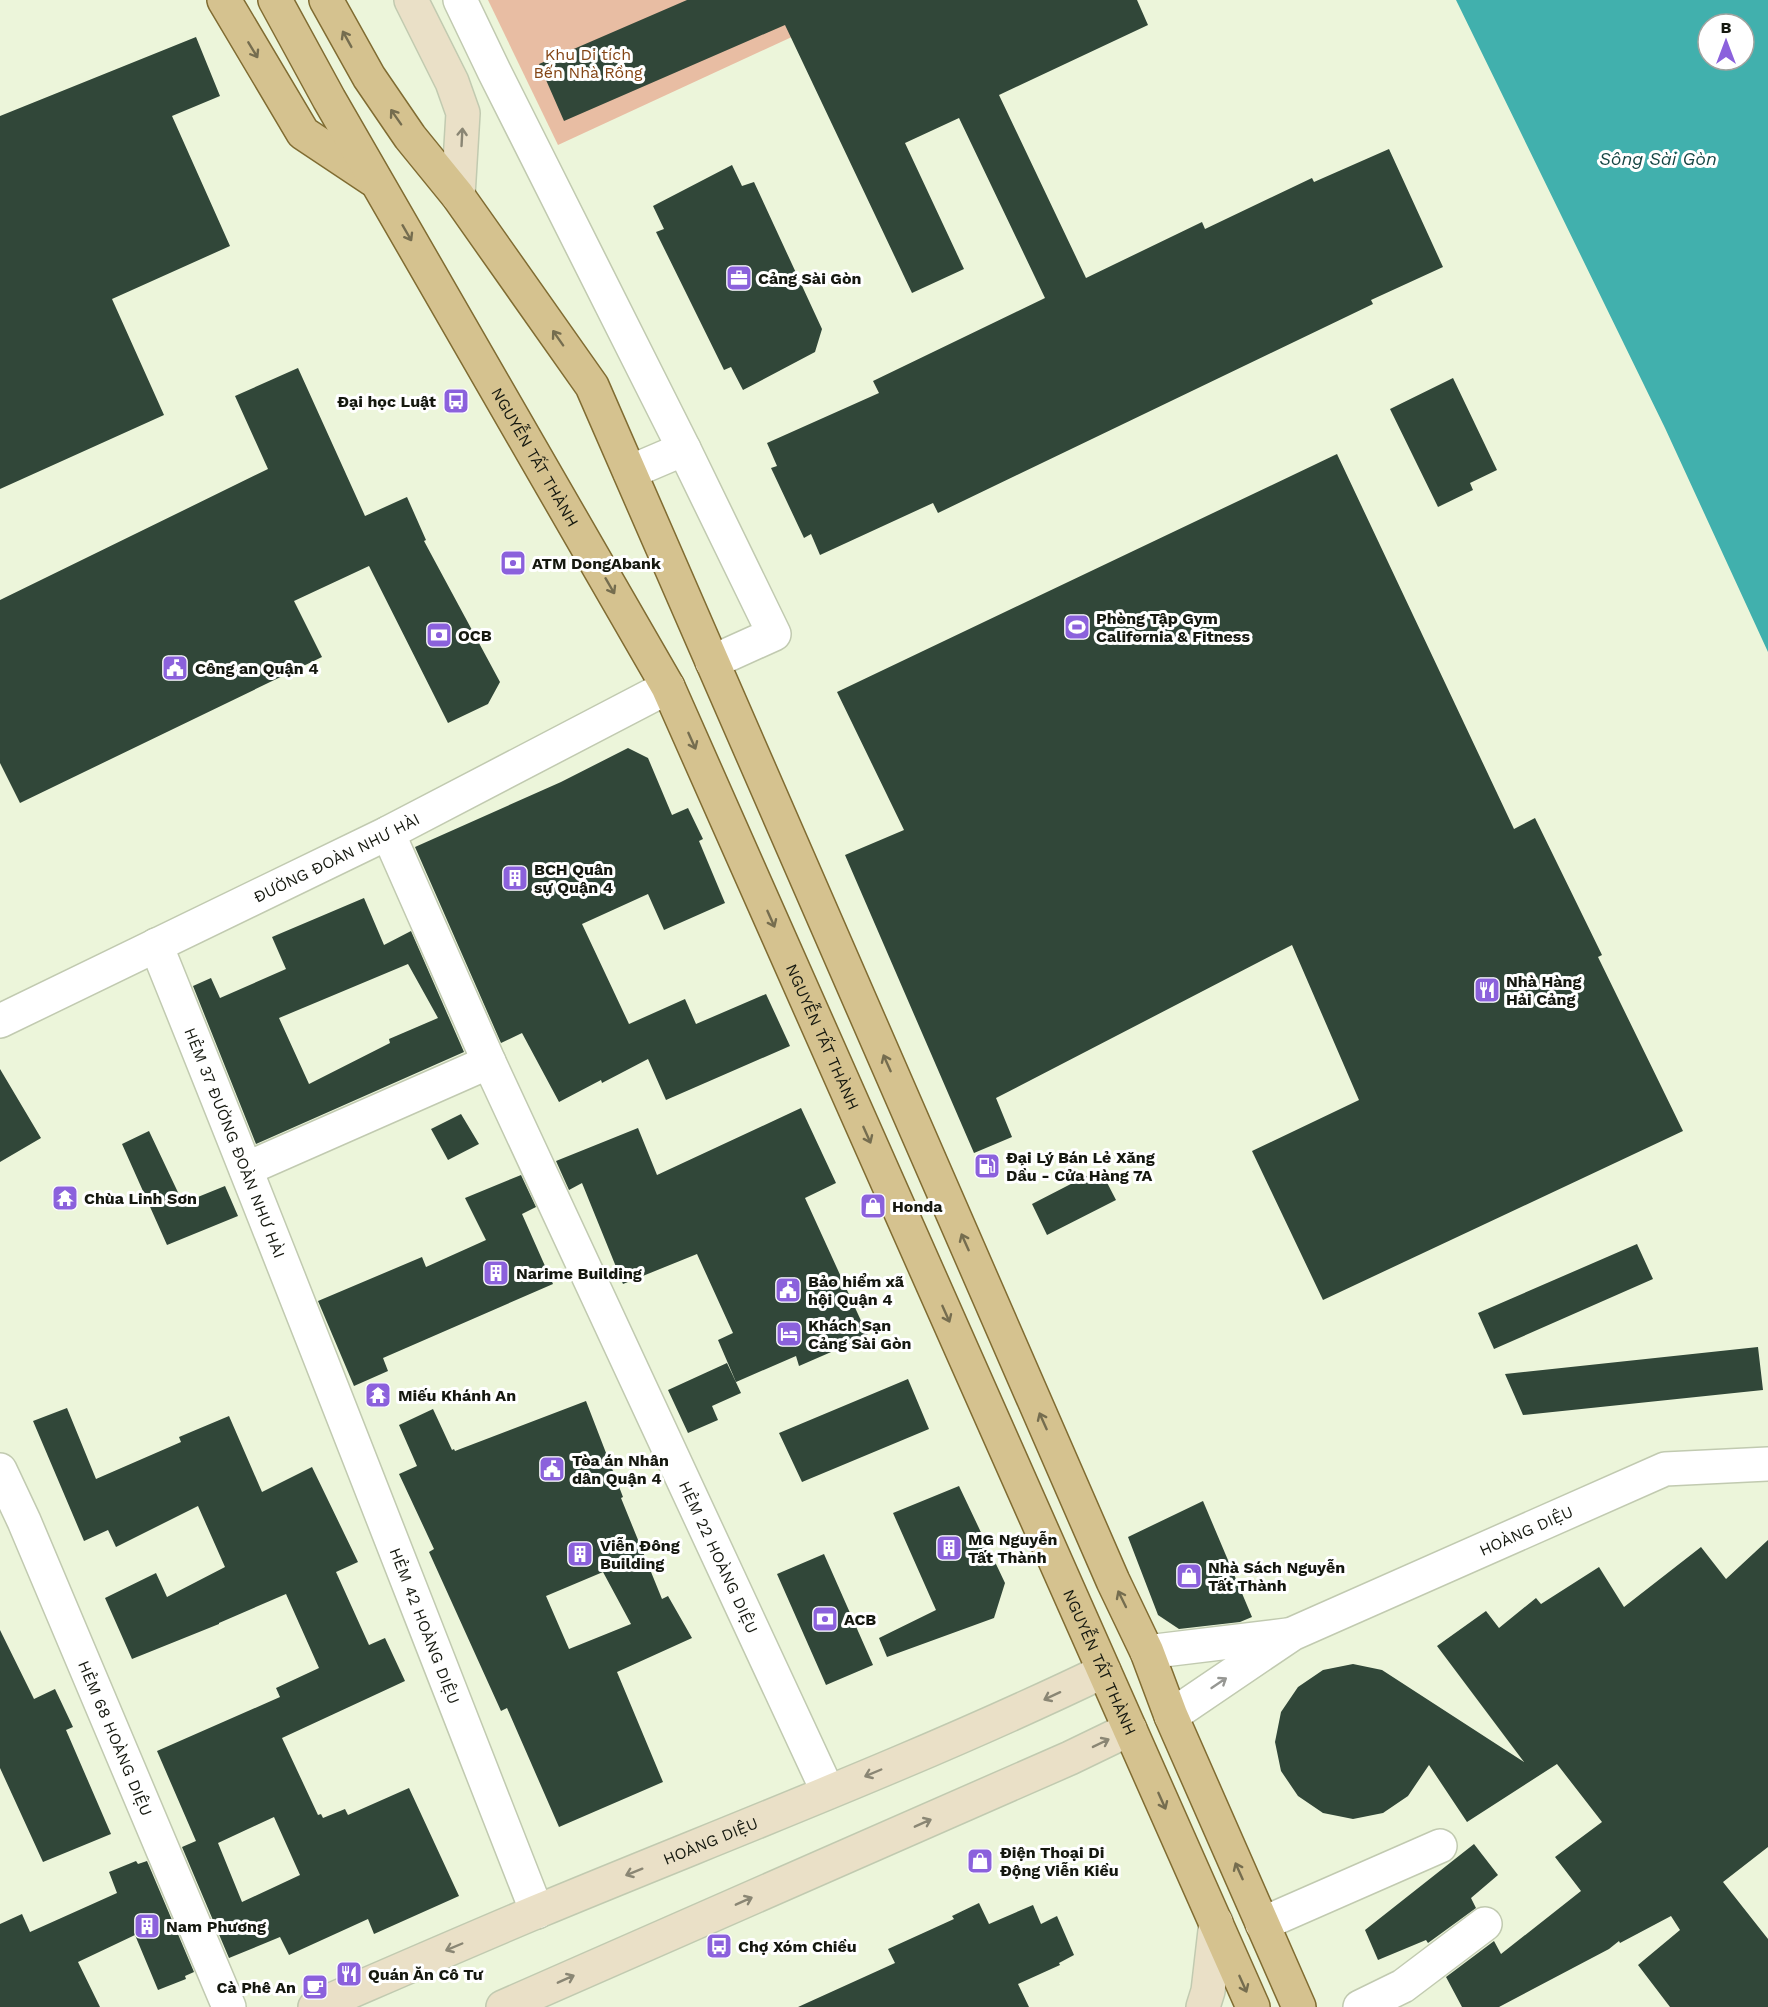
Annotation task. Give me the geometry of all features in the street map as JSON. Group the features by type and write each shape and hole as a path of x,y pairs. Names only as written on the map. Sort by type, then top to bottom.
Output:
{"main road":[{"path":"224,0 303,133 377,182"},
{"name":"NGUYỄN TẤT THÀNH","path":"275,0 329,99 668,687 1253,2007"},
{"path":"326,0 369,78 410,137 458,196 592,386 1113,1581 1147,1652 1171,1716 1299,2007"},
{"path":"411,0 452,82 463,113 458,196"},
{"path":"1104,1671 1147,1652"},
{"name":"HOÀNG DIỆU","path":"315,2007 537,1912 828,1792 1044,1700 1104,1671"},
{"path":"510,2006 1070,1758 1130,1729 1171,1716"},
{"path":"1203,2007 1216,1922"}],"street":[{"path":"460,0 774,634 712,662"},
{"path":"630,472 684,449"},
{"name":"ĐƯỜNG ĐOÀN NHƯ HÀI","path":"0,1021 388,832 668,687"},
{"name":"HẺM 22 HOÀNG DIỆU","path":"388,832 489,1062 828,1792"},
{"name":"HẺM 37 ĐƯỜNG ĐOÀN NHƯ HÀI","path":"156,945 312,1341"},
{"path":"246,1169 489,1062"},
{"name":"HẺM 42 HOÀNG DIỆU","path":"312,1341 537,1912"},
{"name":"HOÀNG DIỆU","path":"1171,1716 1292,1634 1665,1469 1768,1464"},
{"name":"HẺM 68 HOÀNG DIỆU","path":"0,1470 24,1521 230,2007"},
{"name":"HOÀNG DIỆU","path":"1147,1652 1292,1634"},
{"path":"1262,1924 1440,1846"},
{"path":"1359,2007 1403,1986 1485,1924"}],"green space":[{"name":"Khu Di tích Bến Nhà Rồng","path":"488,0 872,0 558,145"}],"water":[{"name":"Sông Sài Gòn","path":"1456,0 1768,0 1768,652 1665,428"}],"building":[{"path":"687,0 1137,0 1148,25 999,95 1086,278 1202,222 1205,229 1312,178 1314,182 1389,149 1443,267 1371,300 1373,304 938,513 933,503 820,555 811,534 804,538 771,468 777,466 767,443 879,393 873,381 1045,298 959,118 905,143 964,269 912,293 785,25 564,121 539,64"},
{"path":"196,37 220,96 172,116 230,246 112,299 164,415 0,489 0,116"},
{"name":"Cảng Sài Gòn","path":"732,165 742,186 754,182 822,329 815,352 743,390 731,367 724,370 656,232 664,229 653,206"},
{"path":"298,368 365,516 407,497 426,540 424,541 500,682 488,704 448,723 369,566 294,601 322,657 20,803 0,763 0,600 268,469 235,396"},
{"path":"1453,378 1497,470 1470,483 1473,490 1438,507 1390,409"},
{"path":"1337,454 1514,829 1535,818 1602,955 1598,957 1683,1131 1323,1300 1252,1151 1359,1100 1292,945 996,1098 1012,1137 974,1153 845,855 904,830 837,692"},
{"path":"628,748 648,758 672,815 688,808 703,839 699,841 725,903 664,930 648,894 582,924 629,1024 685,999 696,1024 766,994 790,1046 666,1100 648,1059 559,1102 522,1033 501,1043 415,847 561,782"},
{"path":"364,898 384,945 411,931 464,1052 256,1144 193,986 211,978 220,998 286,969 272,937","holes":["408,964 438,1018 389,1039 390,1043 309,1084 279,1018"]},
{"path":"0,1069 41,1138 0,1162"},
{"path":"801,1108 836,1183 805,1198 868,1336 799,1366 796,1356 736,1382 718,1340 733,1333 697,1254 623,1284 582,1183 569,1190 556,1161 638,1128 657,1175"},
{"path":"461,1114 479,1144 448,1160 431,1129"},
{"path":"149,1131 183,1203 225,1186 238,1216 167,1245 122,1144"},
{"path":"1100,1169 1116,1200 1047,1235 1032,1204"},
{"path":"521,1175 536,1207 522,1214 553,1284 383,1358 388,1371 354,1386 318,1301 422,1257 426,1267 486,1240 465,1198"},
{"path":"1637,1244 1653,1279 1494,1349 1478,1313"},
{"path":"1758,1347 1763,1390 1523,1415 1505,1374"},
{"path":"727,1363 741,1393 712,1406 718,1420 688,1433 668,1390"},
{"path":"908,1379 929,1429 802,1482 779,1433"},
{"path":"586,1401 623,1497 621,1498 662,1599 668,1596 692,1638 617,1672 663,1782 559,1827 507,1708 501,1711 429,1552 434,1549 399,1474 417,1466 399,1425 433,1409 452,1450 455,1451","holes":["603,1572 631,1624 569,1649 546,1596"]},
{"path":"67,1408 96,1479 181,1442 179,1437 229,1416 262,1492 312,1467 358,1562 336,1572 369,1645 385,1638 405,1681 282,1738 318,1815 321,1814 323,1818 345,1809 348,1815 409,1788 459,1896 374,1934 368,1919 289,1955 280,1937 229,1958 182,1847 196,1841 157,1751 280,1697 276,1688 319,1668 286,1594 132,1659 105,1598 156,1573 167,1597 225,1567 198,1506 116,1547 108,1530 84,1541 33,1421","holes":["274,1817 300,1875 242,1902 218,1843"]},
{"name":"MG Nguyễn Tất Thành","path":"959,1486 1005,1583 994,1618 887,1657 879,1638 936,1610 893,1513"},
{"name":"Nhà Sách Nguyễn Tất Thành","path":"1203,1501 1252,1617 1240,1622 1179,1629 1158,1615 1128,1537"},
{"path":"1768,1540 1768,1847 1723,1882 1768,1939 1768,2007 1670,2007 1638,1965 1680,1930 1671,1916 1620,1943 1619,1941 1609,1949 1499,2007 1462,2007 1446,1977 1494,1941 1501,1954 1581,1891 1555,1857 1602,1822 1557,1764 1467,1822 1429,1765 1408,1796 1383,1813 1353,1819 1323,1813 1298,1796 1281,1771 1275,1742 1281,1712 1298,1687 1323,1670 1353,1664 1382,1670 1524,1762 1437,1646 1486,1611 1499,1628 1536,1598 1541,1604 1599,1567 1624,1607 1701,1547 1726,1579"},
{"name":"ACB","path":"824,1554 873,1665 826,1685 777,1574"},
{"path":"0,1630 34,1699 55,1689 73,1727 66,1730 111,1834 43,1862 0,1768"},
{"path":"1474,1844 1498,1875 1471,1898 1476,1908 1428,1943 1426,1940 1378,1960 1365,1930"},
{"path":"136,1861 138,1864 147,1861 194,1972 185,1976 186,1979 158,1990 135,1935 78,1962 100,2007 0,2007 0,1924 22,1914 30,1932 117,1893 109,1872"},
{"path":"979,1903 989,1924 1033,1905 1041,1924 1057,1916 1074,1955 1059,1963 1060,1965 1018,1984 1029,2007 798,2007 895,1963 888,1949 954,1919 952,1916"}],"place":[{"name":"Cảng Sài Gòn","path":"739,278"},
{"name":"Đại học Luật","path":"456,401"},
{"name":"ATM DongAbank","path":"513,563"},
{"name":"Phòng Tập Gym California & Fitness","path":"1077,627"},
{"name":"OCB","path":"439,635"},
{"name":"Công an Quận 4","path":"175,668"},
{"name":"BCH Quân sự Quận 4","path":"515,878"},
{"name":"Nhà Hàng Hải Cảng","path":"1487,990"},
{"name":"Đại Lý Bán Lẻ Xăng Dầu - Cửa Hàng 7A","path":"987,1166"},
{"name":"Chùa Linh Sơn","path":"65,1198"},
{"name":"Honda","path":"873,1206"},
{"name":"Narime Building","path":"496,1273"},
{"name":"Bảo hiểm xã hội Quận 4","path":"788,1290"},
{"name":"Khách Sạn Cảng Sài Gòn","path":"789,1334"},
{"name":"Miếu Khánh An","path":"378,1395"},
{"name":"Tòa án Nhân dân Quận 4","path":"552,1469"},
{"name":"MG Nguyễn Tất Thành","path":"949,1548"},
{"name":"Viễn Đông Building","path":"580,1554"},
{"name":"Nhà Sách Nguyễn Tất Thành","path":"1189,1576"},
{"name":"ACB","path":"825,1619"},
{"name":"Điện Thoại Di Động Viễn Kiều","path":"980,1861"},
{"name":"Nam Phương","path":"147,1926"},
{"name":"Chợ Xóm Chiều","path":"719,1946"},
{"name":"Quán Ăn Cô Tư","path":"349,1974"},
{"name":"Cà Phê An","path":"315,1987"}]}
